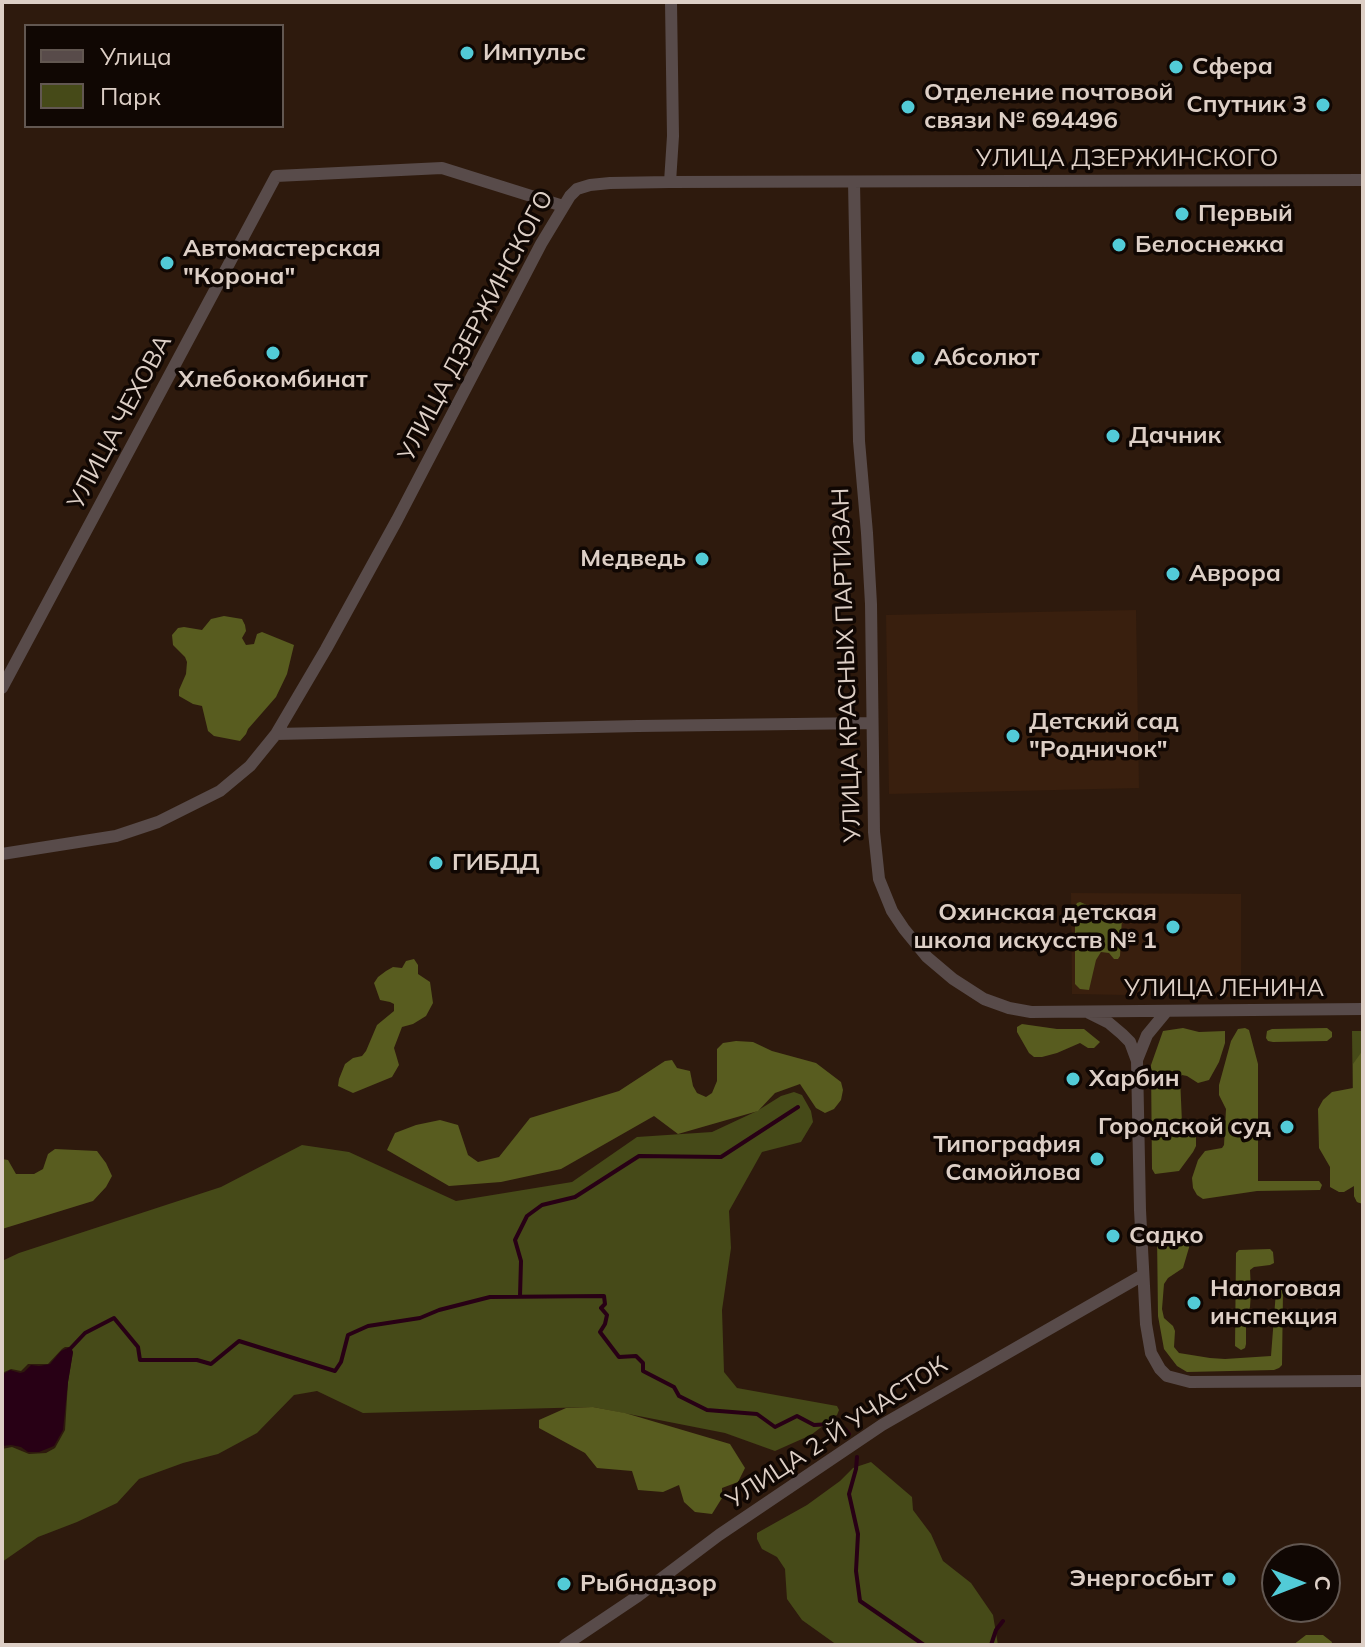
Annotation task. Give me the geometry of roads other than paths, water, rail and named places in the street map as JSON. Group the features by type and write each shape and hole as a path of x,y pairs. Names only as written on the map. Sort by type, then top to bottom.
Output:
{"street":[{"path":"670,182 673,136 671,2"},
{"name":"УЛИЦА ЧЕХОВА","path":"2,688 276,176 442,168 563,206"},
{"name":"УЛИЦА ДЗЕРЖИНСКОГО","path":"2,854 116,836 158,822 220,791 250,766 276,734 326,649 541,244 563,206 577,189 590,185 670,182 1363,180"},
{"name":"УЛИЦА КРАСНЫХ ПАРТИЗАН","path":"854,182 859,441 869,562 876,865 883,892 904,929 927,957 984,999 1031,1012 1085,1012"},
{"path":"276,734 872,723"},
{"name":"УЛИЦА ЛЕНИНА","path":"1085,1012 1363,1009"},
{"path":"1085,1012 1109,1023 1127,1038 1137,1061 1146,1324 1151,1353 1160,1369 1167,1376 1190,1382 1363,1381"},
{"path":"1137,1061 1147,1035 1166,1012"},
{"name":"УЛИЦА 2-Й УЧАСТОК","path":"565,1645 638,1596 719,1535 882,1425 1143,1275"}],"waterway":[{"path":"520,1296 521,1261 515,1240 527,1216 542,1205 575,1197 639,1156 721,1157 798,1107"},
{"path":"69,1350 85,1333 114,1318 138,1347 140,1360 197,1360 211,1364 239,1341 335,1371 341,1362 348,1335 368,1326 420,1318 490,1297 604,1296 605,1304 601,1308 607,1315 600,1332 619,1357 636,1356 643,1363 643,1371 674,1387 679,1396 707,1410 757,1414 775,1427 797,1416 814,1425 831,1424 845,1429 849,1434"},
{"path":"857,1457 849,1494 858,1534 856,1571 860,1601 924,1645"},
{"path":"991,1645 1003,1621"}],"place":[{"name":"Импульс","path":"467,53"},
{"name":"Сфера","path":"1176,67"},
{"name":"Спутник 3","path":"1323,105"},
{"name":"Отделение почтовой связи № 694496","path":"908,107"},
{"name":"Первый","path":"1182,214"},
{"name":"Белоснежка","path":"1119,245"},
{"name":"Автомастерская \"Корона\"","path":"167,263"},
{"name":"Хлебокомбинат","path":"273,353"},
{"name":"Абсолют","path":"918,358"},
{"name":"Дачник","path":"1113,436"},
{"name":"Медведь","path":"702,559"},
{"name":"Аврора","path":"1173,574"},
{"name":"Детский сад \"Родничок\"","path":"1013,736"},
{"name":"ГИБДД","path":"436,863"},
{"name":"Охинская детская школа искусств № 1","path":"1173,927"},
{"name":"Харбин","path":"1073,1079"},
{"name":"Городской суд","path":"1287,1127"},
{"name":"Типография Самойлова","path":"1097,1159"},
{"name":"Садко","path":"1113,1236"},
{"name":"Налоговая инспекция","path":"1194,1303"},
{"name":"Энергосбыт","path":"1229,1579"},
{"name":"Рыбнадзор","path":"564,1584"}]}
